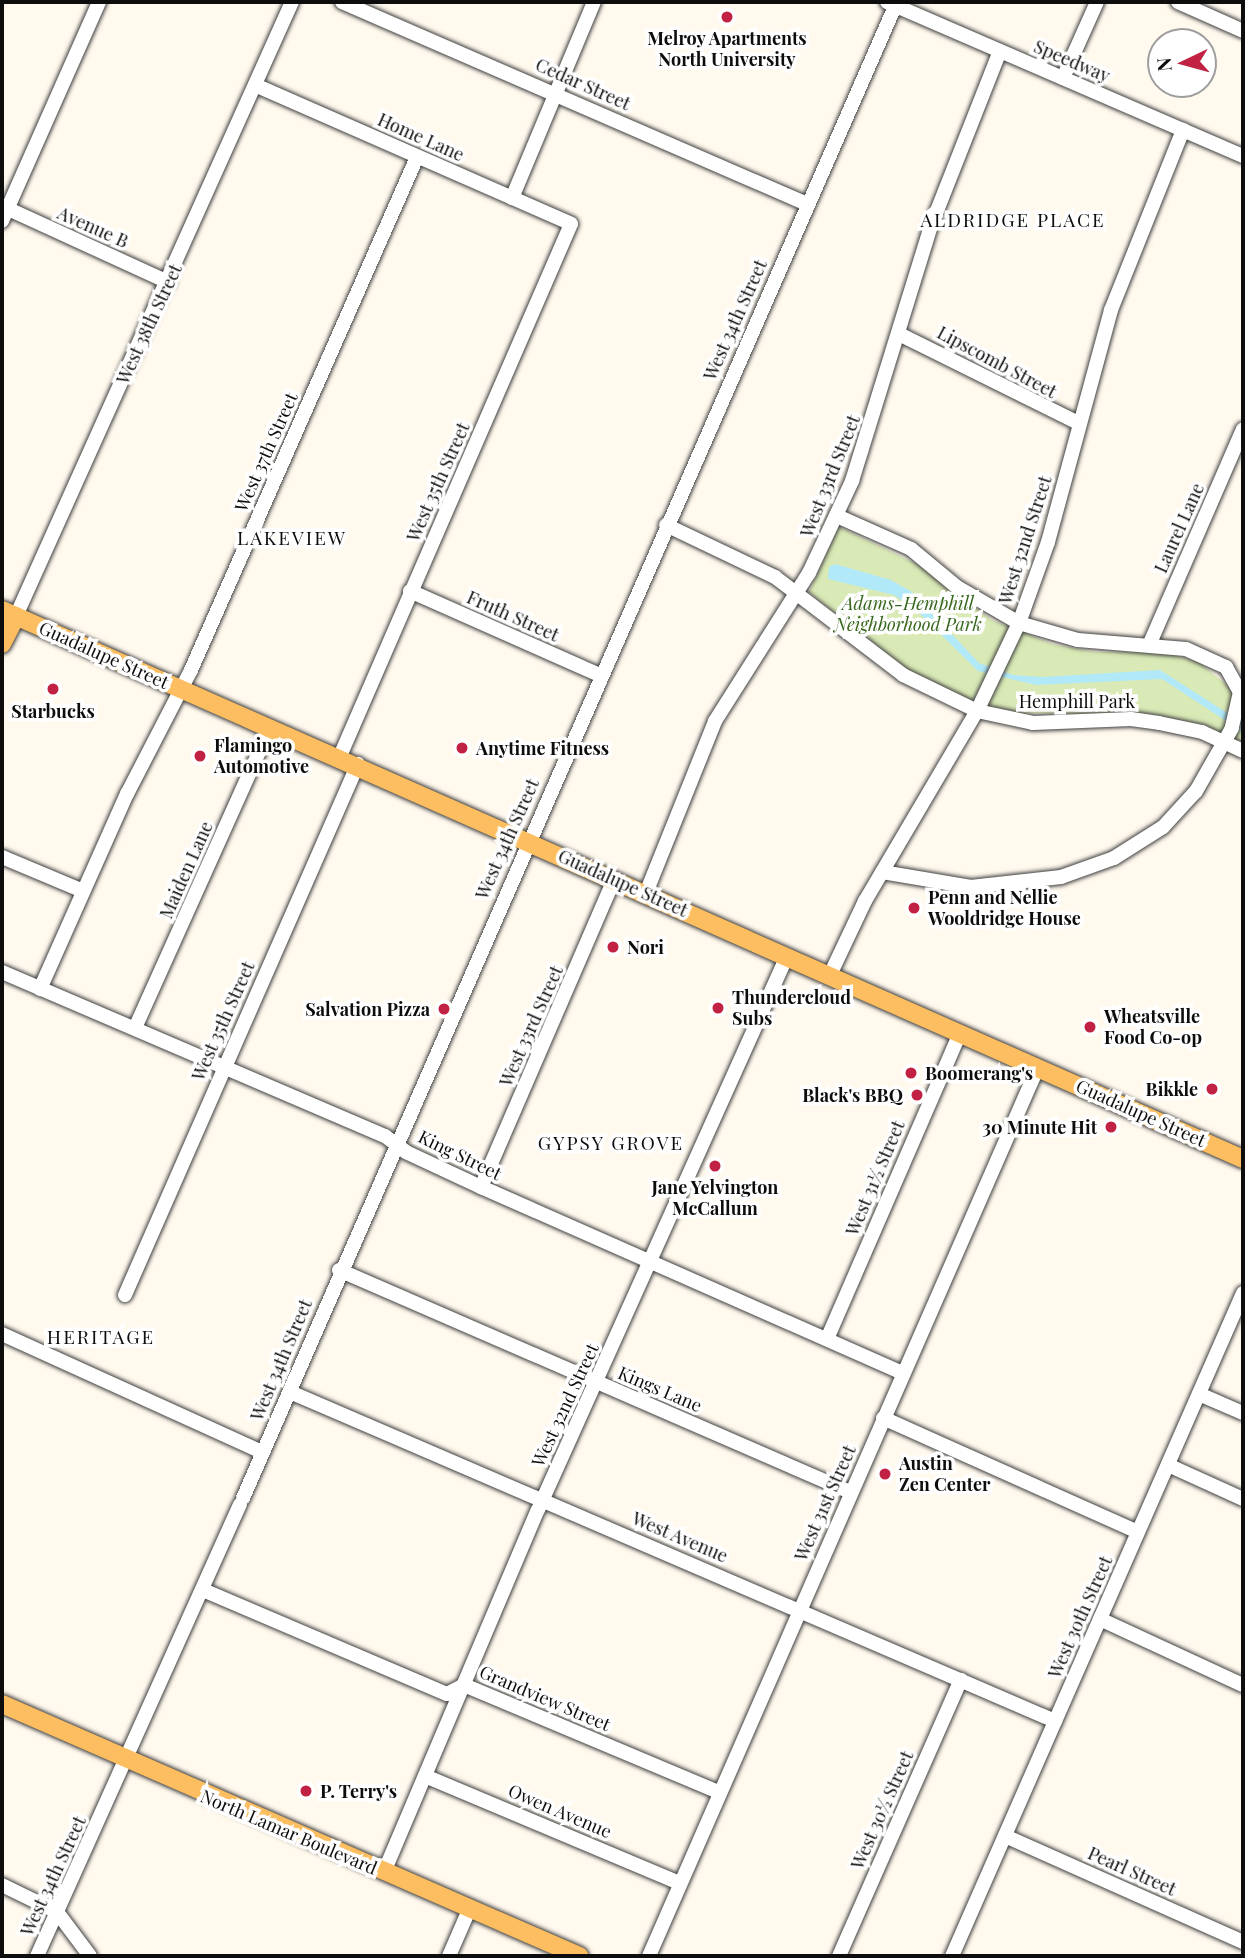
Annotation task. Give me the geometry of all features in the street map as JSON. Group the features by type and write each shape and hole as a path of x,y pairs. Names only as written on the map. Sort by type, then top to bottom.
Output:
{"main road":[{"name":"Guadalupe Street","path":"9,613 340,756 1243,1159"},
{"name":"West 38th Street","path":"2,644 9,613"},
{"name":"North Lamar Boulevard","path":"2,1704 128,1762 579,1956"}],"street":[{"path":"4,212 99,2"},
{"name":"West 38th Street","path":"9,613 168,282 292,2"},
{"name":"Cedar Street","path":"342,2 807,204"},
{"path":"512,198 594,2"},
{"path":"1063,78 1097,2"},
{"path":"1178,2 1243,31"},
{"name":"Speedway","path":"890,4 1243,156"},
{"name":"West 34th Street","path":"39,1956 128,1762 290,1392 339,1270 807,204 890,4"},
{"name":"West 33rd Street","path":"646,893 715,722 798,593 837,516 863,452 931,226 1000,51"},
{"name":"Home Lane","path":"255,85 571,224"},
{"name":"West 32nd Street","path":"830,975 882,872 977,711 1019,623 1048,542 1078,423 1111,310 1183,130"},
{"name":"West 37th Street","path":"40,989 178,688 191,670 417,157"},
{"name":"Avenue B","path":"4,212 168,282"},
{"name":"West 35th Street","path":"340,756 571,224"},
{"name":"Lipscomb Street","path":"899,334 1078,423"},
{"name":"Laurel Lane","path":"1150,643 1243,429"},
{"path":"837,516 911,549 957,587 1019,623 1078,640 1113,645 1150,643 1200,654 1226,667 1239,685 1235,720 1181,810 1140,844 1114,858 1061,877 971,887 882,872"},
{"name":"Hemphill Park","path":"667,525 750,564 798,593 903,675 977,711 1032,723 1131,719 1191,729 1235,720 1243,751"},
{"name":"Fruth Street","path":"411,591 600,675"},
{"name":"Maiden Lane","path":"135,1028 270,727"},
{"name":"West 35th Street","path":"125,1295 358,764"},
{"path":"2,857 83,891"},
{"name":"West 33rd Street","path":"481,1187 614,879"},
{"name":"West 32nd Street","path":"384,1872 543,1500 652,1263 787,956"},
{"name":"King Street","path":"2,972 396,1141 406,1152 481,1187 903,1373"},
{"name":"West 31½ Street","path":"827,1339 960,1033"},
{"name":"West 31st Street","path":"649,1956 1038,1067"},
{"name":"Kings Lane","path":"339,1270 850,1492"},
{"name":"West 30th Street","path":"953,1956 1243,1293"},
{"path":"2,1334 262,1452"},
{"name":"West Avenue","path":"290,1392 799,1608 1055,1721"},
{"path":"1199,1394 1243,1413"},
{"path":"883,1418 1138,1532"},
{"path":"1168,1465 1243,1499"},
{"name":"Grandview Street","path":"203,1590 447,1694 464,1685 719,1792"},
{"path":"1100,1619 1243,1685"},
{"name":"West 30½ Street","path":"839,1956 961,1680"},
{"name":"Owen Avenue","path":"425,1776 679,1883"},
{"name":"Pearl Street","path":"1005,1836 1243,1942"},
{"path":"2,1885 57,1912 90,1956"},
{"path":"449,1956 469,1910"}],"green space":[{"name":"Adams-Hemphill Neighborhood Park","path":"839,527 921,566 992,620 1052,644 1095,652 1163,652 1199,662 1229,687 1243,712 1243,746 1140,714 1013,713 945,692 912,675 809,592"}],"water":[{"path":"835,564 891,580 912,592 979,663 1013,675 1042,677 1160,670 1243,723 1243,732 1162,679 1036,685 978,671 917,611 894,595 828,579 829,567"}],"place":[{"name":"Melroy Apartments North University","path":"727,17"},
{"name":"Starbucks","path":"53,689"},
{"name":"Anytime Fitness","path":"462,748"},
{"name":"Flamingo Automotive","path":"200,756"},
{"name":"Penn and Nellie Wooldridge House","path":"914,908"},
{"name":"Nori","path":"613,947"},
{"name":"Thundercloud Subs","path":"718,1008"},
{"name":"Salvation Pizza","path":"444,1009"},
{"name":"Wheatsville Food Co-op","path":"1090,1027"},
{"name":"Boomerang's","path":"911,1073"},
{"name":"Bikkle","path":"1212,1089"},
{"name":"Black's BBQ","path":"917,1095"},
{"name":"30 Minute Hit","path":"1111,1127"},
{"name":"Jane Yelvington McCallum","path":"715,1166"},
{"name":"Austin Zen Center","path":"885,1474"},
{"name":"P. Terry's","path":"306,1791"}],"district":[{"name":"ALDRIDGE PLACE","path":"1013,220"},
{"name":"LAKEVIEW","path":"292,538"},
{"name":"GYPSY GROVE","path":"611,1143"},
{"name":"HERITAGE","path":"101,1337"}]}
